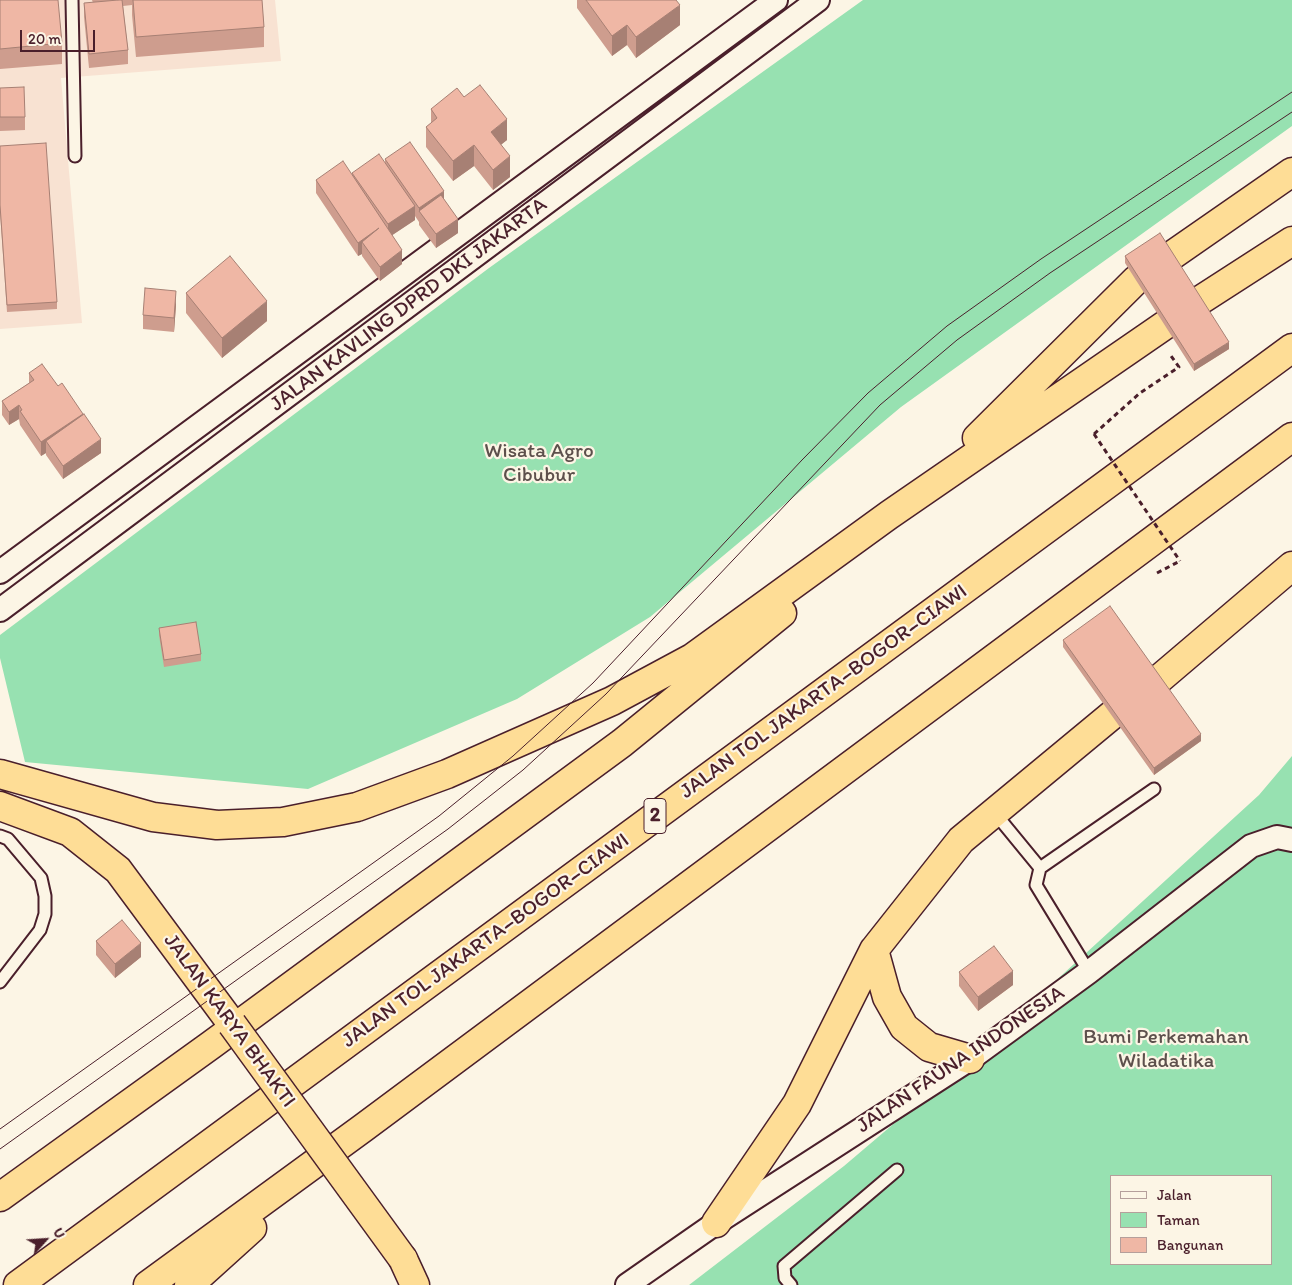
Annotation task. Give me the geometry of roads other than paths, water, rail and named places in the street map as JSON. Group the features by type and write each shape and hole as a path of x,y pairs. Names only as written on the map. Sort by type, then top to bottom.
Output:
{"highway":[{"path":"1171,256 1292,172"},
{"path":"1199,302 1292,241"},
{"path":"923,492 1136,280"},
{"path":"0,774 153,816 217,825 283,822 357,807 447,774 584,713 692,658 889,515 1165,325"},
{"name":"JALAN TOL JAKARTA–BOGOR–CIAWI","path":"18,1285 1292,348"},
{"path":"148,1285 363,1128 1292,437"},
{"path":"0,1197 228,1033 622,743 764,629 889,515"},
{"path":"1158,680 1292,566"},
{"path":"716,1223 797,1104 874,950 961,840 1112,715"},
{"name":"JALAN KARYA BHAKTI","path":"0,806 70,832 118,870 403,1259 416,1285"},
{"path":"874,950 887,998 904,1027 929,1047 970,1059"},
{"path":"189,1285 363,1128"}],"street":[{"name":"JALAN KAVLING DPRD DKI JAKARTA","path":"0,572 776,0"},
{"name":"JALAN KAVLING DPRD DKI JAKARTA","path":"0,610 818,0"},
{"name":"JALAN FAUNA INDONESIA","path":"627,1285 716,1223 970,1059 1089,972 1251,846 1277,837 1292,840"}],"lane":[{"path":"72,0 75,156"},
{"path":"1089,972 1036,885 1040,868 1154,789"},
{"path":"994,812 1040,868"},
{"path":"0,836 8,839 41,878 45,896 45,914 40,930 0,982"},
{"path":"791,1285 785,1278 784,1266 897,1170"}],"tram line":[{"path":"0,1129 439,816 513,756 593,683 802,460 868,393 947,326 1041,259 1292,92"},
{"path":"0,1149 448,829 523,770 606,694 880,405 957,340 1050,273 1292,112"}],"park label":[{"name":"Wisata Agro Cibubur","path":"539,464"},
{"name":"Bumi Perkemahan Wiladatika","path":"1166,1050"}]}
